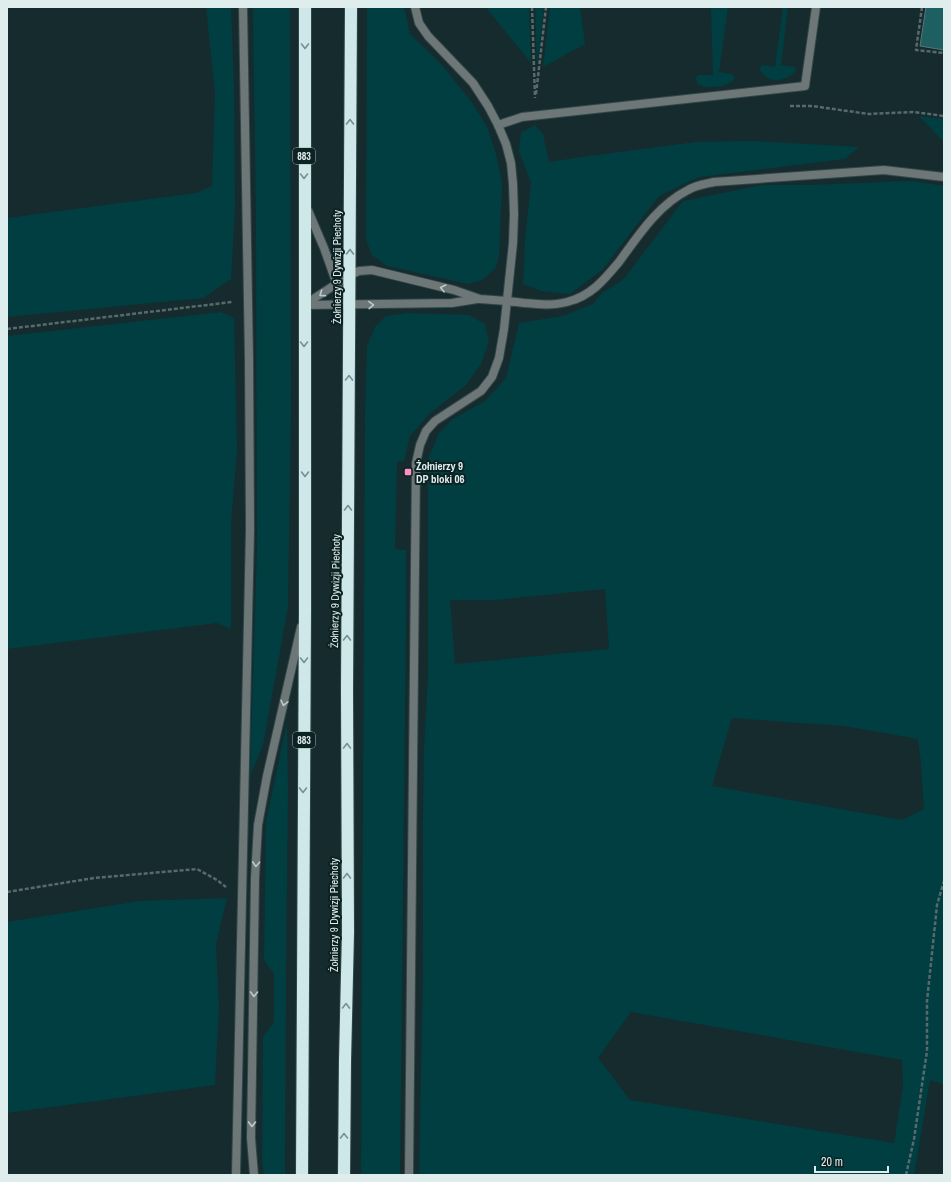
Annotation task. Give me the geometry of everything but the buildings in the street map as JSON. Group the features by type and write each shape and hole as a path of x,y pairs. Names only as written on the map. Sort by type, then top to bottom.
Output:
{"highway":[{"name":"883","path":"302,1175 305,7"},
{"name":"Żołnierzy 9 Dywizji Piechoty","path":"344,1175 348,932 347,691 351,7"}],"street":[{"path":"236,1175 250,529 243,7"},
{"path":"409,1175 416,463 420,445 426,431 435,421 481,391 492,377 499,358 504,328 513,243 514,214 511,163 506,144 498,125 473,83 428,36 419,23 415,7"},
{"path":"498,125 522,117 805,86 816,7"},
{"path":"304,305 452,303 480,299 549,305 567,302 586,295 603,282 646,226 666,206 678,195 701,184 884,170 944,177"},
{"path":"304,202 324,248 336,284 350,305"},
{"path":"304,305 350,275 359,271 372,270 454,290 480,299"},
{"path":"254,1175 252,1130 255,878 258,825 267,776 304,610"}],"path":[{"path":"532,7 535,102 546,7"},
{"path":"922,7 916,50 944,53"},
{"path":"784,107 807,106 869,114 913,112 944,116"},
{"path":"7,329 248,300"},
{"path":"7,892 94,878 197,869 217,880 241,899"},
{"path":"906,1175 914,1139 927,1051 927,1001 937,905 944,880"}],"shaded area":[{"path":"206,7 231,7 234,90 235,206 231,279 203,298 7,317 7,218 196,193 212,186 215,94"},
{"path":"253,7 290,7 291,411 288,607 263,745 250,776 257,549 256,219"},
{"path":"367,7 404,7 410,34 442,65 473,104 487,127 496,154 502,184 499,256 495,269 482,280 468,284 387,266 372,255 366,240"},
{"path":"488,7 529,7 531,63 487,9"},
{"path":"535,7 544,7 537,66"},
{"path":"550,7 580,7 585,44 543,67"},
{"path":"711,7 728,7 719,72 732,74 735,78 725,85 717,87 704,87 698,84 696,78 698,75 713,75"},
{"path":"783,7 788,7 781,65 795,67 796,71 786,78 776,80 767,77 759,69 762,65 775,67"},
{"path":"919,116 944,119 944,142"},
{"path":"535,125 543,134 549,162 696,142 753,141 859,147 845,159 699,177 659,196 602,270 570,294 541,291 523,284 525,241 531,183 519,151 521,133"},
{"path":"912,181 944,186 944,1084 930,1080 914,1175 419,1175 423,978 424,749 428,676 428,459 439,433 453,419 485,401 506,378 519,323 563,316 593,304 602,293 623,280 683,201 762,185 811,185","holes":["605,589 609,649 455,664 450,600 496,600","732,718 844,726 918,739 924,809 902,820 712,786","631,1012 902,1060 903,1087 894,1143 630,1100 598,1058"]},
{"path":"221,312 234,318 237,450 231,522 231,629 217,623 7,649 7,336"},
{"path":"408,313 469,315 485,324 489,341 481,364 466,385 429,414 410,436 404,461 397,462 395,549 406,550 400,1175 361,1175 365,415 367,346 375,327 386,316"},
{"path":"287,723 288,788 285,1175 264,1175 262,1159 263,1037 274,1022 274,974 264,960 266,821"},
{"path":"227,898 216,944 219,1008 215,1085 7,1113 7,922 140,901"}],"place":[{"name":"Żołnierzy 9 DP bloki 06","path":"408,472"}]}
